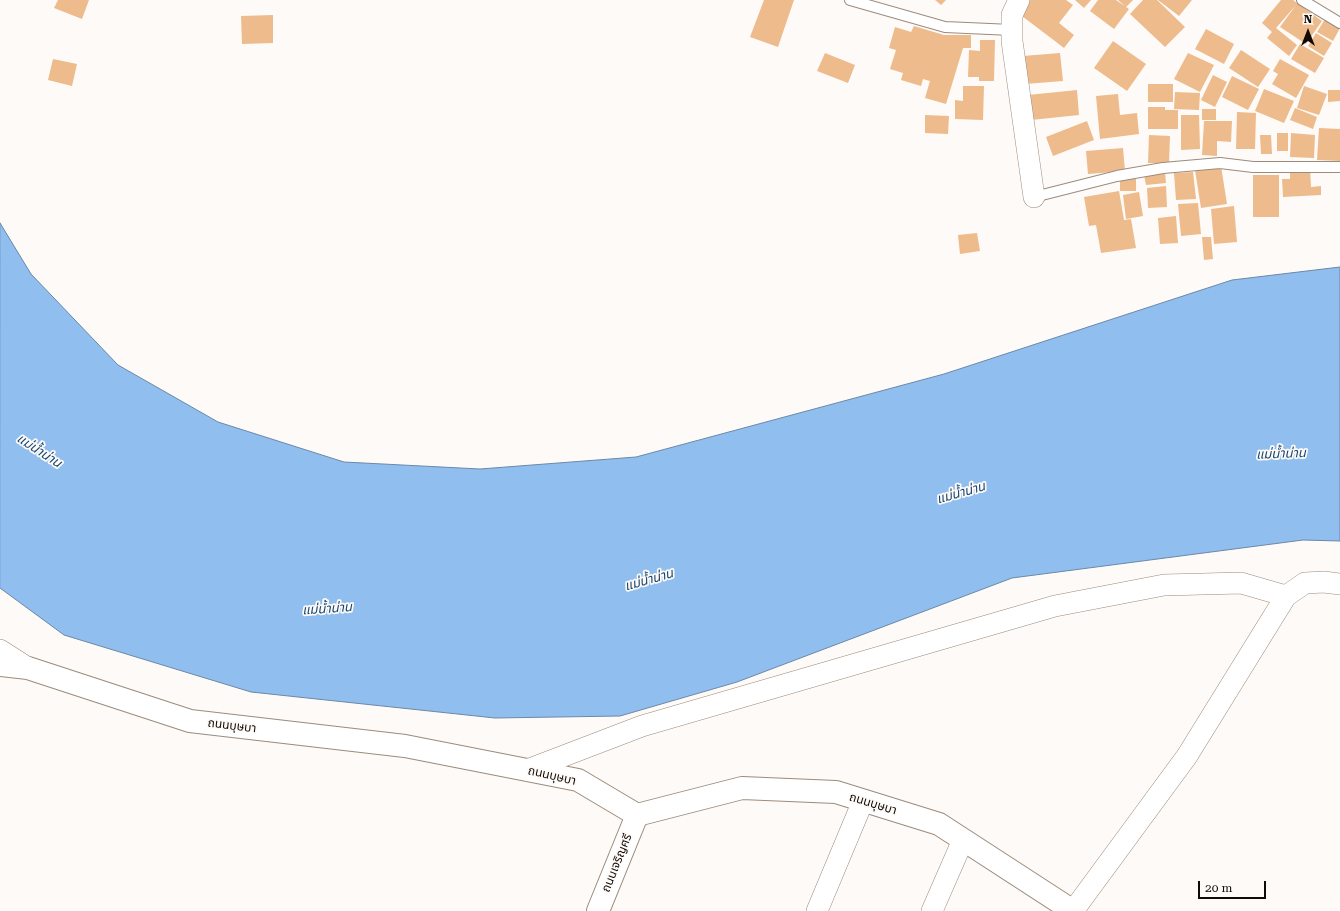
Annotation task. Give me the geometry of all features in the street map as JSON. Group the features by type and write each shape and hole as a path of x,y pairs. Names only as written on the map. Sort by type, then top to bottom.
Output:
{"main road":[{"name":"ถนนบุษบา","path":"0,665 28,668 190,721 405,746 578,780 637,816 742,788 836,792 940,824 1073,911"},
{"name":"ถนนเจริญศรี","path":"598,911 637,816"}],"street":[{"path":"1019,0 1012,15 1012,41 1034,197"},
{"path":"527,770 642,726 1055,606 1164,585 1241,583 1286,596"},
{"path":"1073,911 1187,756 1286,596 1305,583 1335,587"},
{"path":"0,650 28,668"},
{"path":"816,911 863,800"},
{"path":"932,911 963,840"}],"lane":[{"path":"850,0 945,27 1012,30"},
{"path":"1302,0 1340,23"},
{"path":"1034,197 1125,175 1163,168 1220,163 1253,167 1340,167"}],"water":[{"name":"แม่น้ำน่าน","path":"0,223 31,274 118,365 218,422 344,462 480,469 636,457 944,374 1232,280 1340,267 1340,541 1303,540 1012,578 737,682 620,716 495,718 251,692 64,635 0,588"}],"building":[{"path":"58,0 89,0 82,19 54,8"},
{"path":"764,0 794,0 778,47 750,37"},
{"path":"935,0 946,0 941,5"},
{"path":"1028,0 1066,0 1073,5 1059,23 1074,35 1064,48 1018,13"},
{"path":"1075,0 1091,0 1084,8"},
{"path":"1098,0 1116,0 1129,9 1114,29 1090,11"},
{"path":"1118,0 1133,0 1126,7"},
{"path":"1143,0 1157,0 1185,27 1165,47 1130,14"},
{"path":"1158,0 1192,0 1179,16"},
{"path":"1281,0 1293,0 1322,21 1306,44 1280,27 1296,5 1276,28 1297,45 1289,56 1267,38 1272,32 1262,23"},
{"path":"273,15 273,43 242,44 241,16"},
{"path":"1325,19 1340,28 1333,41 1317,32"},
{"path":"914,26 944,35 971,35 971,48 963,48 946,104 925,98 930,81 923,79 921,86 901,80 903,73 890,69 896,50 889,48 895,27 911,32"},
{"path":"1206,29 1234,44 1224,64 1195,49"},
{"path":"1316,33 1332,43 1324,56 1308,46"},
{"path":"980,40 995,40 994,81 979,81 979,77 968,77 969,50 980,51"},
{"path":"1113,41 1146,64 1127,91 1094,68"},
{"path":"1300,44 1324,58 1315,73 1291,59"},
{"path":"1241,50 1270,69 1258,87 1229,68"},
{"path":"825,53 855,65 848,83 817,71"},
{"path":"1060,53 1063,81 1025,84 1023,56"},
{"path":"1188,53 1214,65 1200,92 1174,79"},
{"path":"53,59 77,64 72,86 48,80"},
{"path":"1280,59 1309,75 1296,98 1272,84 1278,74 1273,71"},
{"path":"1213,75 1227,82 1215,107 1201,100"},
{"path":"1232,76 1259,89 1248,110 1222,97"},
{"path":"1148,84 1173,84 1173,102 1148,102"},
{"path":"963,86 984,86 983,120 955,119 955,100 963,101"},
{"path":"1304,86 1327,94 1319,115 1297,108"},
{"path":"1264,89 1294,101 1284,123 1255,111"},
{"path":"1077,90 1079,115 1031,120 1028,95"},
{"path":"1328,90 1340,90 1340,101 1328,102"},
{"path":"1175,92 1200,93 1199,110 1174,109"},
{"path":"1118,94 1120,115 1137,113 1139,134 1100,139 1096,96"},
{"path":"1148,107 1165,107 1165,110 1178,110 1178,129 1148,129"},
{"path":"1295,108 1317,117 1313,129 1290,120"},
{"path":"1202,109 1216,109 1216,120 1202,120"},
{"path":"1237,112 1256,113 1255,149 1236,149"},
{"path":"925,115 949,116 948,134 925,133"},
{"path":"1181,115 1199,115 1200,149 1181,150"},
{"path":"1087,121 1094,140 1053,156 1046,137"},
{"path":"1204,121 1232,121 1231,142 1217,141 1217,156 1202,155"},
{"path":"1319,128 1340,129 1340,161 1317,160"},
{"path":"1277,133 1288,133 1288,151 1277,151"},
{"path":"1291,133 1315,135 1314,158 1290,157"},
{"path":"1149,135 1170,136 1169,163 1148,163"},
{"path":"1260,135 1271,135 1272,154 1261,154"},
{"path":"1123,148 1125,171 1088,174 1086,151"},
{"path":"1221,166 1227,204 1201,208 1195,170"},
{"path":"1310,168 1311,187 1321,186 1321,195 1283,197 1282,179 1290,179 1290,169"},
{"path":"1165,172 1166,183 1146,185 1144,175"},
{"path":"1193,172 1196,199 1176,200 1174,173"},
{"path":"1253,175 1279,175 1279,217 1253,217"},
{"path":"1136,176 1136,191 1120,191 1120,177"},
{"path":"1166,186 1167,207 1148,208 1147,188"},
{"path":"1119,191 1124,220 1131,219 1136,248 1101,253 1096,225 1089,226 1084,197"},
{"path":"1139,192 1143,216 1126,219 1123,195"},
{"path":"1198,203 1201,234 1181,236 1178,204"},
{"path":"1234,206 1237,242 1214,244 1211,209"},
{"path":"1176,216 1178,243 1160,244 1158,218"},
{"path":"977,233 980,251 960,254 958,235"},
{"path":"1202,237 1211,237 1213,259 1204,260"}]}
